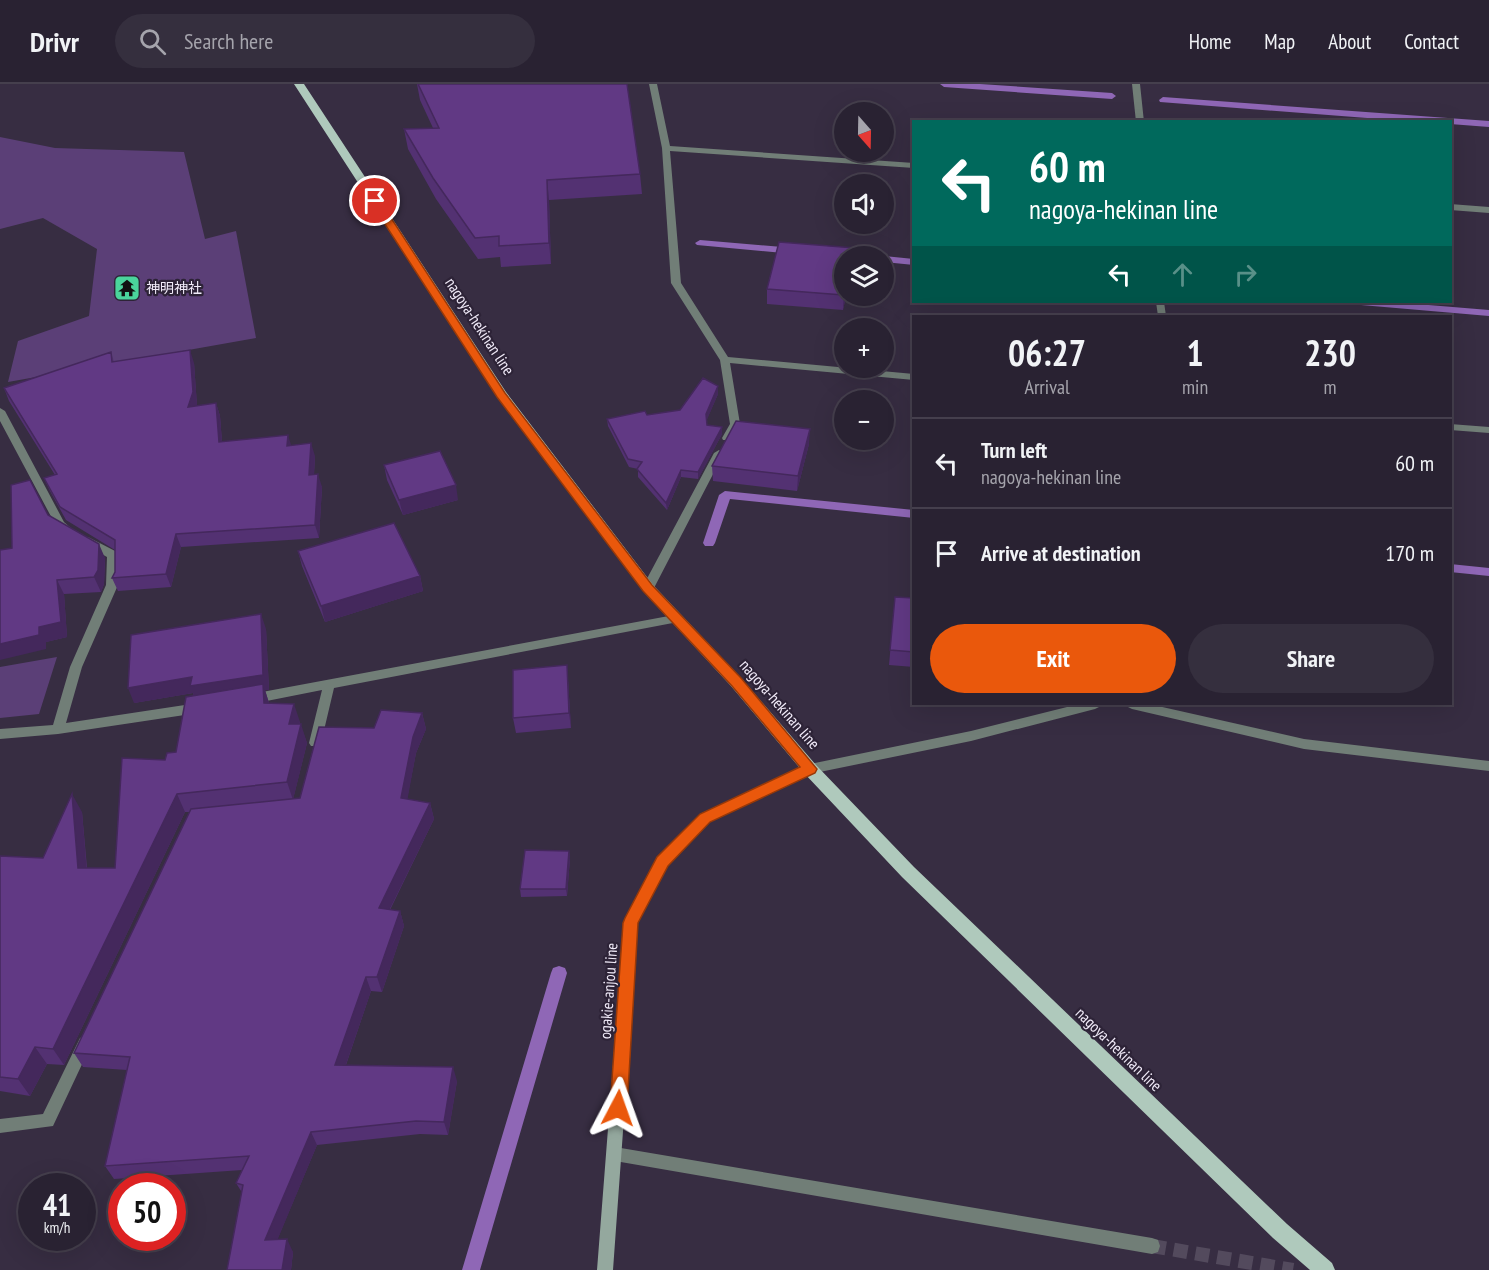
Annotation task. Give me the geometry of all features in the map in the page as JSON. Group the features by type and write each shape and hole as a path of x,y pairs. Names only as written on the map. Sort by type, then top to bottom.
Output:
{"main road":[{"name":"nagoya-hekinan line","path":"299,84 501,394 674,619 736,682 810,769 916,881 1280,1231 1325,1270"},
{"name":"ogakie-anjou line","path":"604,1270 615,1155 631,923 662,862 705,818 810,769"}],"street":[{"path":"648,588 735,424 725,360 676,283 666,148 653,84"},
{"path":"1136,84 1140,120"},
{"path":"666,148 912,166"},
{"path":"1452,207 1489,210"},
{"path":"725,360 912,377"},
{"path":"0,411 60,524 113,555 112,585 76,667 58,729"},
{"path":"1452,427 1489,430"},
{"path":"240,701 674,619"},
{"path":"311,762 329,685"},
{"path":"810,769 971,736 1091,705"},
{"path":"1136,705 1304,744 1489,766"},
{"path":"0,734 58,729 206,706"},
{"path":"0,1126 48,1121 93,1026"},
{"path":"615,1155 1152,1246"}],"shaded area":[{"name":"神明神社","path":"0,137 55,148 184,152 205,239 236,231 256,338 8,382 18,341 89,316 97,249 43,218 0,229"},
{"path":"57,657 39,714 0,718 0,667"}],"building":[{"path":"418,84 627,84 640,174 547,180 549,243 499,246 499,236 475,238 433,178 404,129 439,128"},
{"path":"779,242 834,246 834,294 767,289"},
{"path":"190,350 193,392 188,407 216,403 219,442 288,435 287,446 311,443 309,475 318,474 315,525 176,534 166,574 112,578 115,572 115,540 60,507 44,478 57,474 4,388 111,352 112,362"},
{"path":"703,378 718,386 706,414 707,425 722,427 698,472 681,470 666,503 637,469 642,462 628,459 607,419 645,411 647,415 680,410"},
{"path":"736,421 810,429 798,476 712,466"},
{"path":"440,451 456,485 399,500 384,465"},
{"path":"30,480 48,515 99,544 98,570 94,577 57,580 61,622 39,627 39,635 0,644 0,550 12,548 11,485"},
{"path":"394,523 420,576 321,606 298,551"},
{"path":"895,597 912,598 912,652 890,650"},
{"path":"261,614 263,675 190,686 192,677 128,688 131,635"},
{"path":"567,665 569,713 513,718 513,670"},
{"path":"263,684 264,703 294,704 289,724 301,724 287,782 177,794 53,1049 35,1047 18,1079 0,1077 0,856 43,858 72,794 78,868 115,868 122,758 165,760 167,753 176,752 186,697"},
{"path":"381,710 422,713 413,737 401,798 430,803 379,908 400,911 377,977 366,977 335,1065 453,1067 444,1122 416,1121 311,1132 265,1240 287,1239 282,1270 227,1270 243,1185 236,1183 249,1156 105,1166 130,1057 74,1053 191,809 300,798 319,727 374,728"},
{"path":"525,850 569,851 566,889 520,889"}],"waterway":[{"path":"944,84 1112,96"},
{"path":"1163,100 1435,120"},
{"path":"1452,121 1489,124"},
{"path":"700,243 794,251"},
{"path":"894,260 912,262"},
{"path":"1373,303 1489,313"},
{"path":"709,543 725,495 912,514"},
{"path":"1452,568 1489,572"},
{"path":"471,1270 559,973"}],"tunnel":[{"path":"1152,1246 1293,1270"}],"place":[{"name":"神明神社","path":"127,288"}],"route":[{"path":"375,201 501,394 648,588 674,619 736,682 810,769 705,818 662,862 631,923 618,1108"}]}
